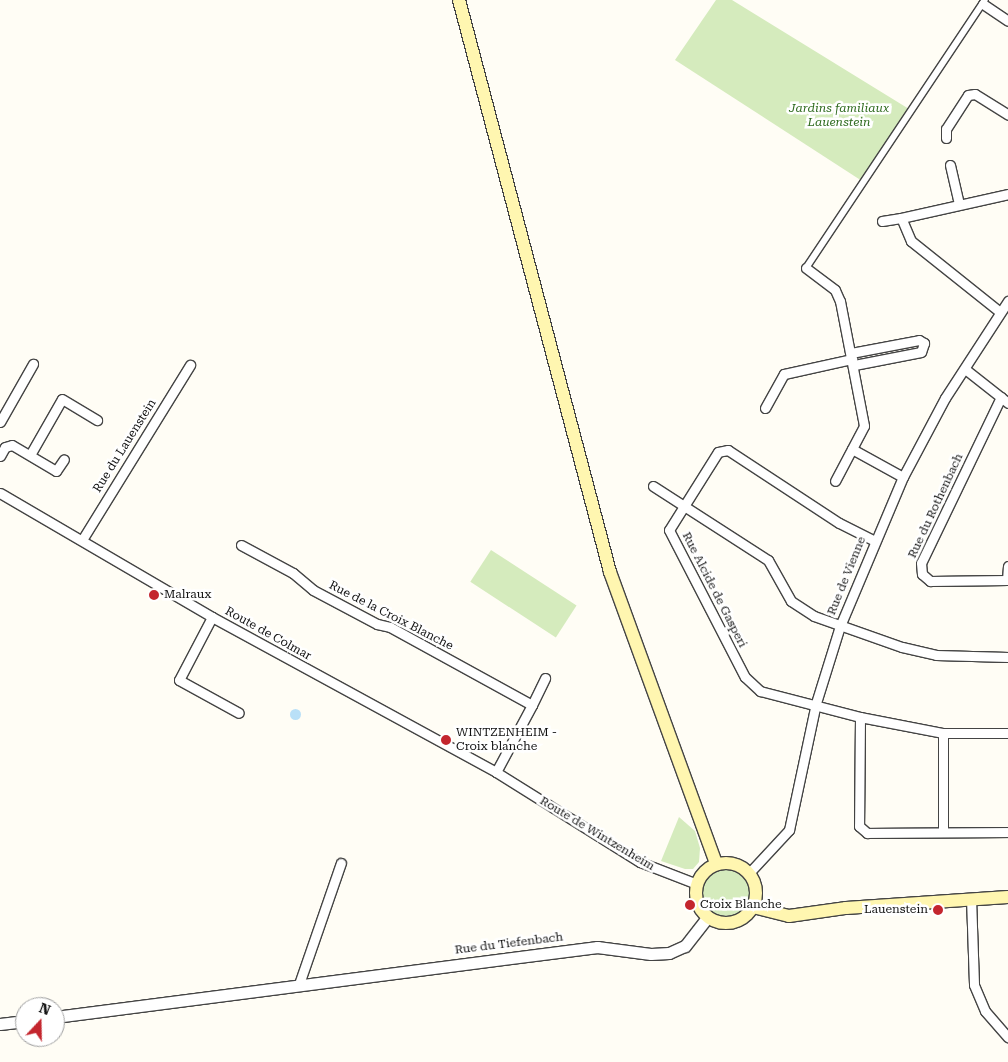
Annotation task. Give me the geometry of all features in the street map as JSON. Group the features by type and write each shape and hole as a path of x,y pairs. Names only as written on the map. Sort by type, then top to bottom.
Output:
{"main road":[{"path":"459,0 610,572 716,864"},
{"path":"728,862 749,873 756,885 753,907 743,918 731,923 719,923 708,918 698,906 696,884 704,871 716,864 728,862"},
{"path":"753,907 789,916 846,908 971,898 1008,897"}],"street":[{"path":"835,481 864,426 852,359 835,290 806,268 984,2 1008,21"},
{"path":"946,138 946,129 968,95 976,94 1008,115"},
{"path":"950,165 959,204"},
{"path":"882,221 1008,194"},
{"path":"901,218 911,241 1000,312"},
{"name":"Rue de Vienne","path":"749,873 789,830 816,703 840,626 903,476 945,398 1008,301"},
{"path":"765,408 784,374 852,359 919,340 924,343 921,352 852,359"},
{"path":"0,422 33,364"},
{"name":"Rue du Lauenstein","path":"82,540 190,365"},
{"path":"965,369 1005,400"},
{"path":"30,455 62,399 97,420"},
{"name":"Rue du Rothenbach","path":"1005,400 921,563 922,574 930,581 1008,580"},
{"path":"0,456 5,447 12,445 56,471 64,459"},
{"path":"852,448 903,476"},
{"name":"Rue Alcide de Gasperi","path":"816,703 760,691 745,677 669,530 718,452 728,450 839,523 875,540"},
{"path":"653,486 768,560 791,601 814,616 840,626 936,655 1008,656"},
{"name":"Route de Colmar","path":"0,493 212,617 499,774"},
{"name":"Rue de la Croix Blanche","path":"241,545 293,573 313,590 378,624 390,627 532,705"},
{"path":"1008,566 1008,580"},
{"path":"212,617 179,680 239,713"},
{"path":"499,774 545,678"},
{"path":"816,703 860,717 943,733 1008,733"},
{"path":"860,717 859,826 867,832 943,830 1008,832"},
{"path":"943,733 943,830"},
{"name":"Route de Wintzenheim","path":"499,774 640,862 696,884"},
{"path":"299,984 341,863"},
{"path":"971,898 974,985 985,1011 1008,1037"},
{"name":"Rue du Tiefenbach","path":"65,1016 597,947 651,954 669,953 685,946 708,918"},
{"path":"0,1024 15,1022"}],"green space":[{"name":"Jardins familiaux Lauenstein","path":"716,0 732,0 909,109 862,181 675,60"},
{"path":"491,550 577,606 556,637 470,582"},
{"path":"679,817 695,831 700,848 699,862 693,869 685,869 661,861"},
{"path":"721,868 731,868 740,872 746,878 750,892 746,906 740,912 731,916 721,916 712,912 706,906 702,897 702,887 706,878 712,872"}],"water":[{"path":"295,708 301,714 295,720 289,714"}],"place":[{"name":"Malraux","path":"154,595"},
{"name":"WINTZENHEIM - Croix blanche","path":"446,740"},
{"name":"Croix Blanche","path":"690,905"},
{"name":"Lauenstein","path":"938,910"}]}
